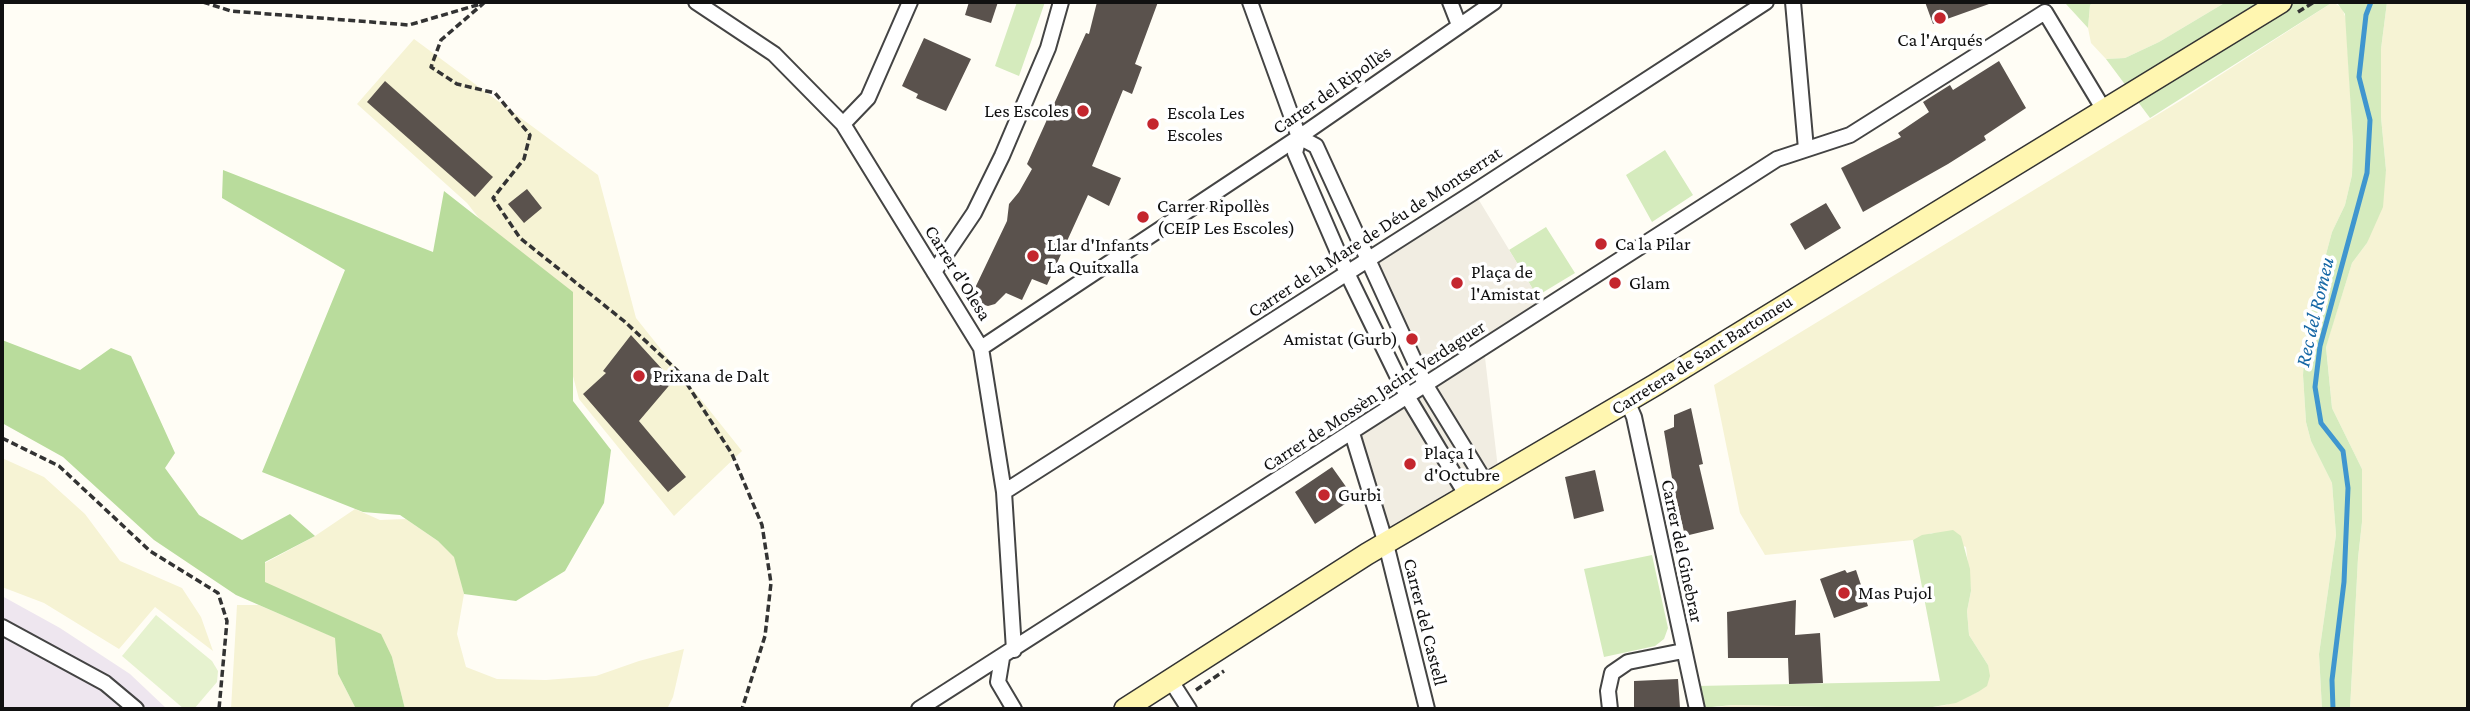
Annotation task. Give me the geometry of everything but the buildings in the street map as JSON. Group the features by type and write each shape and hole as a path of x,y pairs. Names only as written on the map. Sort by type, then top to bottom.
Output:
{"street":[{"name":"Carrer d'Olesa","path":"696,2 774,54 844,124 981,348 1004,492 1008,654 998,682 1014,709"},
{"path":"844,124 868,99 910,2"},
{"path":"934,272 974,213 1002,156 1048,48 1061,2"},
{"path":"1250,2 1298,137 1295,153 1407,396 1466,496"},
{"path":"1450,2 1459,24"},
{"name":"Carrer del Ripollès","path":"981,348 1298,137 1494,2"},
{"name":"Carrer de la Mare de Déu de Montserrat","path":"1004,492 1766,2"},
{"path":"1793,2 1806,149"},
{"name":"Carretera de Sant Bartomeu","path":"1125,709 1386,544 1628,401 2281,2"},
{"name":"Carrer de Mossèn Jacint Verdaguer","path":"919,709 1777,159 1850,135 2045,12 2104,110"},
{"path":"1298,137 1316,146 1424,384 1487,485"},
{"name":"Carrer del Ginebrar","path":"1628,401 1634,418 1697,709"},
{"path":"1352,433 1386,544"},
{"name":"Carrer del Castell","path":"1386,544 1427,709"},
{"path":"2,627 106,683 136,709"},
{"path":"1610,709 1608,691 1612,673 1628,662 1683,651"},
{"path":"1171,681 1189,709"}],"path":[{"path":"203,2 231,11 409,25 486,2"},
{"path":"486,2 441,40 431,67 457,84 495,93 530,135 524,159 493,198 520,238 624,321 680,373 732,454 762,524 771,583 765,636 743,709"},
{"path":"2,438 59,466 150,551 218,593 227,621 219,709"}],"shaded area":[{"path":"2094,2 2226,2 2159,42 2125,58 2106,59 2091,43 2088,28 2090,5"},
{"path":"2333,2 2342,8 2346,19 2353,144 2352,175 2345,205 2332,232 2306,329 2303,375 2306,422 2311,441 2332,483 2336,535 2319,654 2322,709 1921,709 1946,705 1978,692 1988,665 1969,635 1967,611 1971,591 1966,547 1932,533 1913,540 1765,555 1740,513 1714,385 2180,101"},
{"path":"2387,2 2468,2 2468,709 2350,709 2362,522 2362,469 2332,408 2326,346 2352,263 2367,243 2386,170 2381,117 2381,49"},
{"name":"Prixana de Dalt","path":"414,39 598,175 636,318 742,451 674,516 579,399 558,319 467,203 357,104"},
{"name":"Plaça de l'Amistat","path":"1474,192 1545,309 1484,349 1499,477 1386,544 1352,433 1424,383 1367,259"},
{"path":"2,458 44,477 85,514 120,561 182,588 201,617 213,651 155,607 119,649 44,603 2,587"},
{"path":"355,509 380,520 406,519 438,541 455,557 464,594 457,634 466,667 497,679 546,680 596,676 684,649 673,697 667,709 405,709 392,657 264,582 265,563 315,536"},
{"path":"2,596 60,628 130,674 167,709 2,709"},
{"path":"237,605 259,605 336,638 338,674 356,709 231,709"},
{"path":"1733,705 1921,709 1701,709"}],"green space":[{"path":"1017,2 1045,2 1019,76 995,66"},
{"path":"2061,2 2094,2 2090,5 2088,28 2066,4"},
{"path":"2226,2 2333,2 2150,118 2106,59 2125,58 2159,42"},
{"path":"2333,2 2387,2 2381,49 2381,117 2386,170 2383,207 2367,243 2352,263 2326,347 2332,408 2362,469 2362,522 2350,709 2322,709 2319,654 2336,535 2332,483 2311,441 2306,422 2303,375 2306,329 2332,232 2345,205 2352,175 2353,144 2345,14 2338,4"},
{"path":"1665,150 1693,195 1652,222 1626,175"},
{"path":"223,170 433,252 444,191 573,292 573,401 611,450 604,503 565,571 516,601 464,594 454,557 438,541 400,515 363,512 262,472 345,270 222,198"},
{"path":"1546,227 1575,273 1537,296 1509,250"},
{"path":"2,340 80,370 111,348 131,356 175,453 165,468 199,515 242,540 290,514 315,536 265,562 265,582 381,634 392,657 405,709 356,709 338,674 335,638 236,595 154,540 63,457 2,423"},
{"path":"1953,530 1961,536 1970,569 1971,591 1967,611 1969,635 1988,665 1990,676 1987,686 1956,703 1921,709 1733,705 1701,708 1697,686 1940,681 1913,540 1922,535"},
{"path":"1652,555 1668,628 1664,639 1655,646 1604,657 1584,569"},
{"path":"156,615 212,661 218,671 217,682 194,709 184,709 122,656"}],"waterway":[{"name":"Rec del Romeu","path":"2333,709 2332,680 2344,582 2348,488 2343,451 2321,423 2315,387 2320,346 2367,173 2370,120 2359,77 2366,15 2371,2"}],"place":[{"name":"Ca l'Arqués","path":"1940,18"},
{"name":"Les Escoles","path":"1083,111"},
{"name":"Escola Les Escoles","path":"1153,124"},
{"name":"Carrer Ripollès (CEIP Les Escoles)","path":"1143,217"},
{"name":"Ca la Pilar","path":"1601,244"},
{"name":"Llar d'Infants La Quitxalla","path":"1033,256"},
{"name":"Plaça de l'Amistat","path":"1457,283"},
{"name":"Glam","path":"1615,283"},
{"name":"Amistat (Gurb)","path":"1412,339"},
{"name":"Prixana de Dalt","path":"639,376"},
{"name":"Plaça 1 d'Octubre","path":"1410,464"},
{"name":"Gurbi","path":"1324,495"},
{"name":"Mas Pujol","path":"1844,593"}]}
